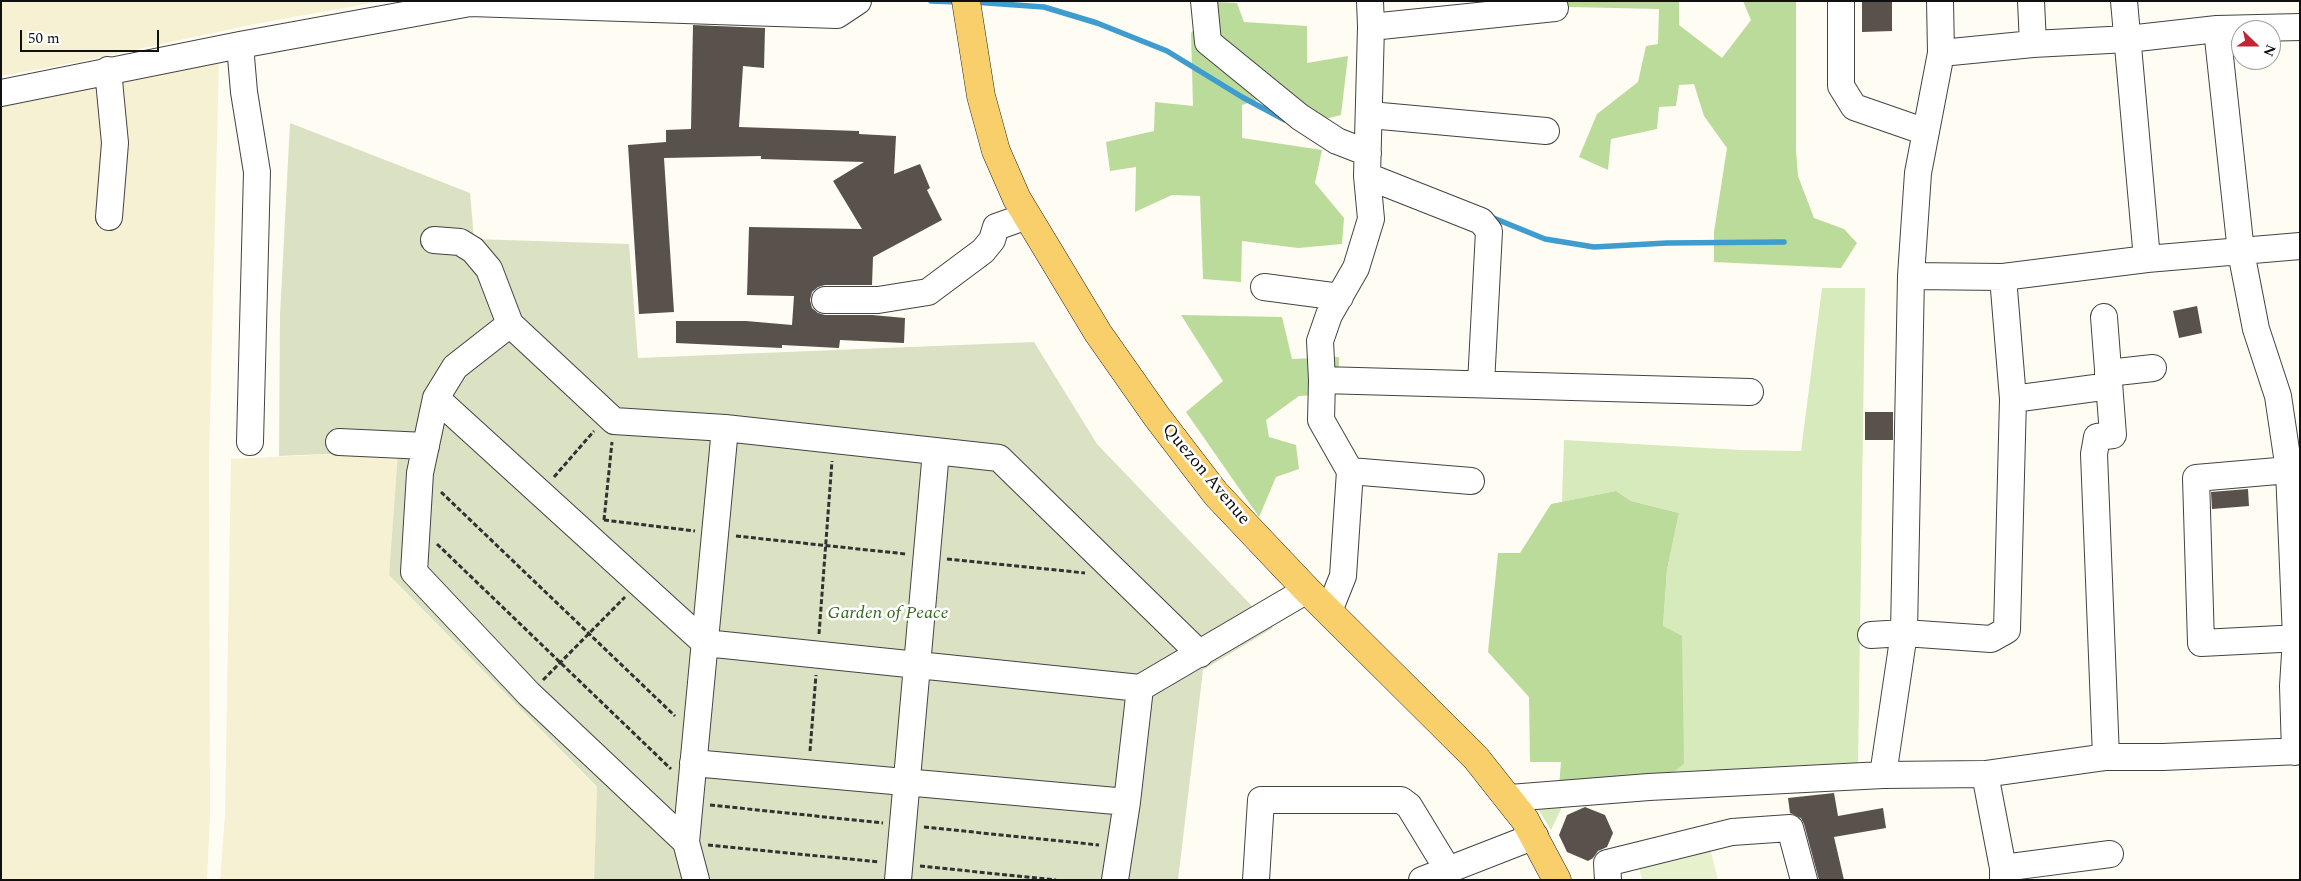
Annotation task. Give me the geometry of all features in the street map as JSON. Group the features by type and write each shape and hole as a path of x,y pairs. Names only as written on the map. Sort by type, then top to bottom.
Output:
{"main road":[{"name":"Quezon Avenue","path":"966,1 981,96 996,151 1027,216 1098,333 1157,417 1216,494 1308,590 1476,758 1510,798 1535,836 1557,880"}],"street":[{"path":"1,93 108,70 470,3 838,15 858,1"},
{"path":"1204,1 1208,42 1300,117 1337,141 1367,164 1481,221 1489,231 1481,384"},
{"path":"1329,611 1344,576 1350,471 1321,420 1322,380 1320,341 1330,315 1356,268 1371,219 1367,164 1370,115 1370,1"},
{"path":"1841,1 1841,86 1854,107 1926,132"},
{"path":"1883,775 1904,633 1911,276 1918,173 1941,53 1940,1"},
{"path":"2031,1 2033,44"},
{"path":"2124,1 2146,259"},
{"path":"1371,27 1555,8"},
{"path":"1941,53 2033,44 2128,39 2217,29 2300,27"},
{"path":"1510,798 1649,787 1883,775 1985,774 2106,757 2298,752 2293,686 2298,638 2289,470 2278,396 2256,329 2241,252 2217,29"},
{"path":"240,45 244,92 257,172 250,442"},
{"path":"108,70 115,143 108,217"},
{"path":"1370,115 1546,131"},
{"path":"825,300 878,300 928,292 983,250 992,240 996,228 1027,216"},
{"path":"434,240 460,242 473,250 489,269 510,324 611,419 725,428 999,458 1200,654"},
{"path":"1911,276 2003,277 2146,259 2300,246"},
{"path":"1871,635 1904,633 1991,639 2007,630 2013,399 2003,277"},
{"path":"1264,288 1340,297"},
{"path":"2104,317 2102,380 2113,435 2097,437 2094,454 2106,757"},
{"path":"510,324 455,367 436,398 420,473 414,572 529,694 686,842"},
{"path":"2013,399 2154,368"},
{"path":"1322,380 1750,392"},
{"path":"436,398 705,643 1140,688 1308,590"},
{"path":"696,880 686,842 725,428"},
{"path":"339,442 426,446"},
{"path":"899,872 936,451"},
{"path":"2289,470 2196,478 2201,643 2298,638"},
{"path":"1350,471 1471,481"},
{"path":"1115,880 1127,802 1140,688"},
{"path":"692,776 808,773 1127,802"},
{"path":"1985,774 2003,874 2110,854"},
{"path":"1256,880 1261,800 1401,800 1409,806 1448,870"},
{"path":"1608,880 1607,863 1732,832 1790,828 1804,880"},
{"path":"1422,880 1535,836"}],"path":[{"path":"540,492 611,419"},
{"path":"600,547 604,520 611,419"},
{"path":"808,773 834,440"},
{"path":"420,473 696,736"},
{"path":"604,520 715,534 1121,577"},
{"path":"417,525 560,662 692,776"},
{"path":"529,694 639,583"},
{"path":"686,842 899,872 1056,880"}],"shaded area":[{"path":"1,1 382,1 250,25 88,60 1,76"},
{"path":"219,60 209,459 210,817 207,880 1,880 1,97"},
{"path":"398,451 389,575 597,788 594,880 220,880 225,815 231,459"}],"green space":[{"path":"1483,1 1679,1 1679,25 1722,58 1751,20 1743,1 1796,1 1796,150 1798,176 1814,218 1844,229 1857,243 1841,268 1714,262 1714,232 1727,148 1704,116 1694,84 1679,85 1676,106 1659,107 1657,129 1611,139 1608,170 1579,157 1597,114 1638,82 1646,46 1658,44 1659,9 1483,5"},
{"path":"1215,2 1237,3 1244,22 1307,26 1307,63 1348,56 1341,115 1313,122 1263,98 1242,105 1242,138 1322,150 1315,183 1344,218 1342,244 1298,248 1242,241 1241,282 1203,279 1200,196 1172,195 1135,212 1136,167 1110,171 1106,142 1154,131 1155,102 1193,106 1191,33"},
{"name":"Garden of Peace","path":"290,123 470,193 474,239 629,244 638,358 1034,342 1097,444 1273,628 1203,670 1178,880 594,880 597,787 389,575 398,451 279,456 280,315"},
{"path":"1822,288 1865,288 1858,766 1668,776 1663,626 1667,570 1679,513 1631,501 1616,491 1562,502 1564,440 1741,450 1801,451"},
{"path":"1181,315 1282,317 1292,359 1339,357 1339,394 1299,396 1266,420 1269,437 1296,445 1299,469 1276,477 1259,517 1186,412 1223,381"},
{"path":"1616,491 1631,501 1679,513 1667,570 1663,626 1682,636 1684,764 1664,779 1559,787 1561,762 1530,762 1529,697 1488,652 1498,553 1520,553 1551,504"},
{"path":"1564,803 1551,830 1535,804"},
{"path":"1708,840 1718,880 1642,880 1637,859"}],"building":[{"path":"1862,1 1892,1 1892,31 1862,32"},
{"path":"693,25 765,28 764,68 743,66 739,127 859,131 859,134 896,136 894,174 920,164 930,188 927,190 942,220 873,257 872,285 825,285 818,287 812,292 810,300 812,308 818,313 825,315 872,315 905,318 904,343 840,340 839,348 782,345 782,348 676,343 676,321 746,321 792,325 794,296 747,295 749,227 862,229 833,181 864,162 761,159 761,156 664,158 674,312 639,314 628,145 666,142 666,130 691,129"},
{"path":"2197,306 2202,333 2179,338 2173,311"},
{"path":"1865,412 1893,412 1893,440 1865,440"},
{"path":"2248,489 2249,506 2212,509 2211,492"},
{"path":"1834,793 1838,816 1883,808 1886,828 1834,837 1844,880 1819,880 1804,824 1801,818 1790,813 1788,798"},
{"path":"1585,807 1605,815 1613,833 1607,847 1598,851 1588,861 1567,852 1559,835 1567,815"}],"waterway":[{"path":"931,1 959,2"},
{"path":"973,2 1044,7 1097,23 1167,51 1242,97 1285,120"},
{"path":"1491,217 1545,239 1594,247 1667,243 1784,242"}]}
